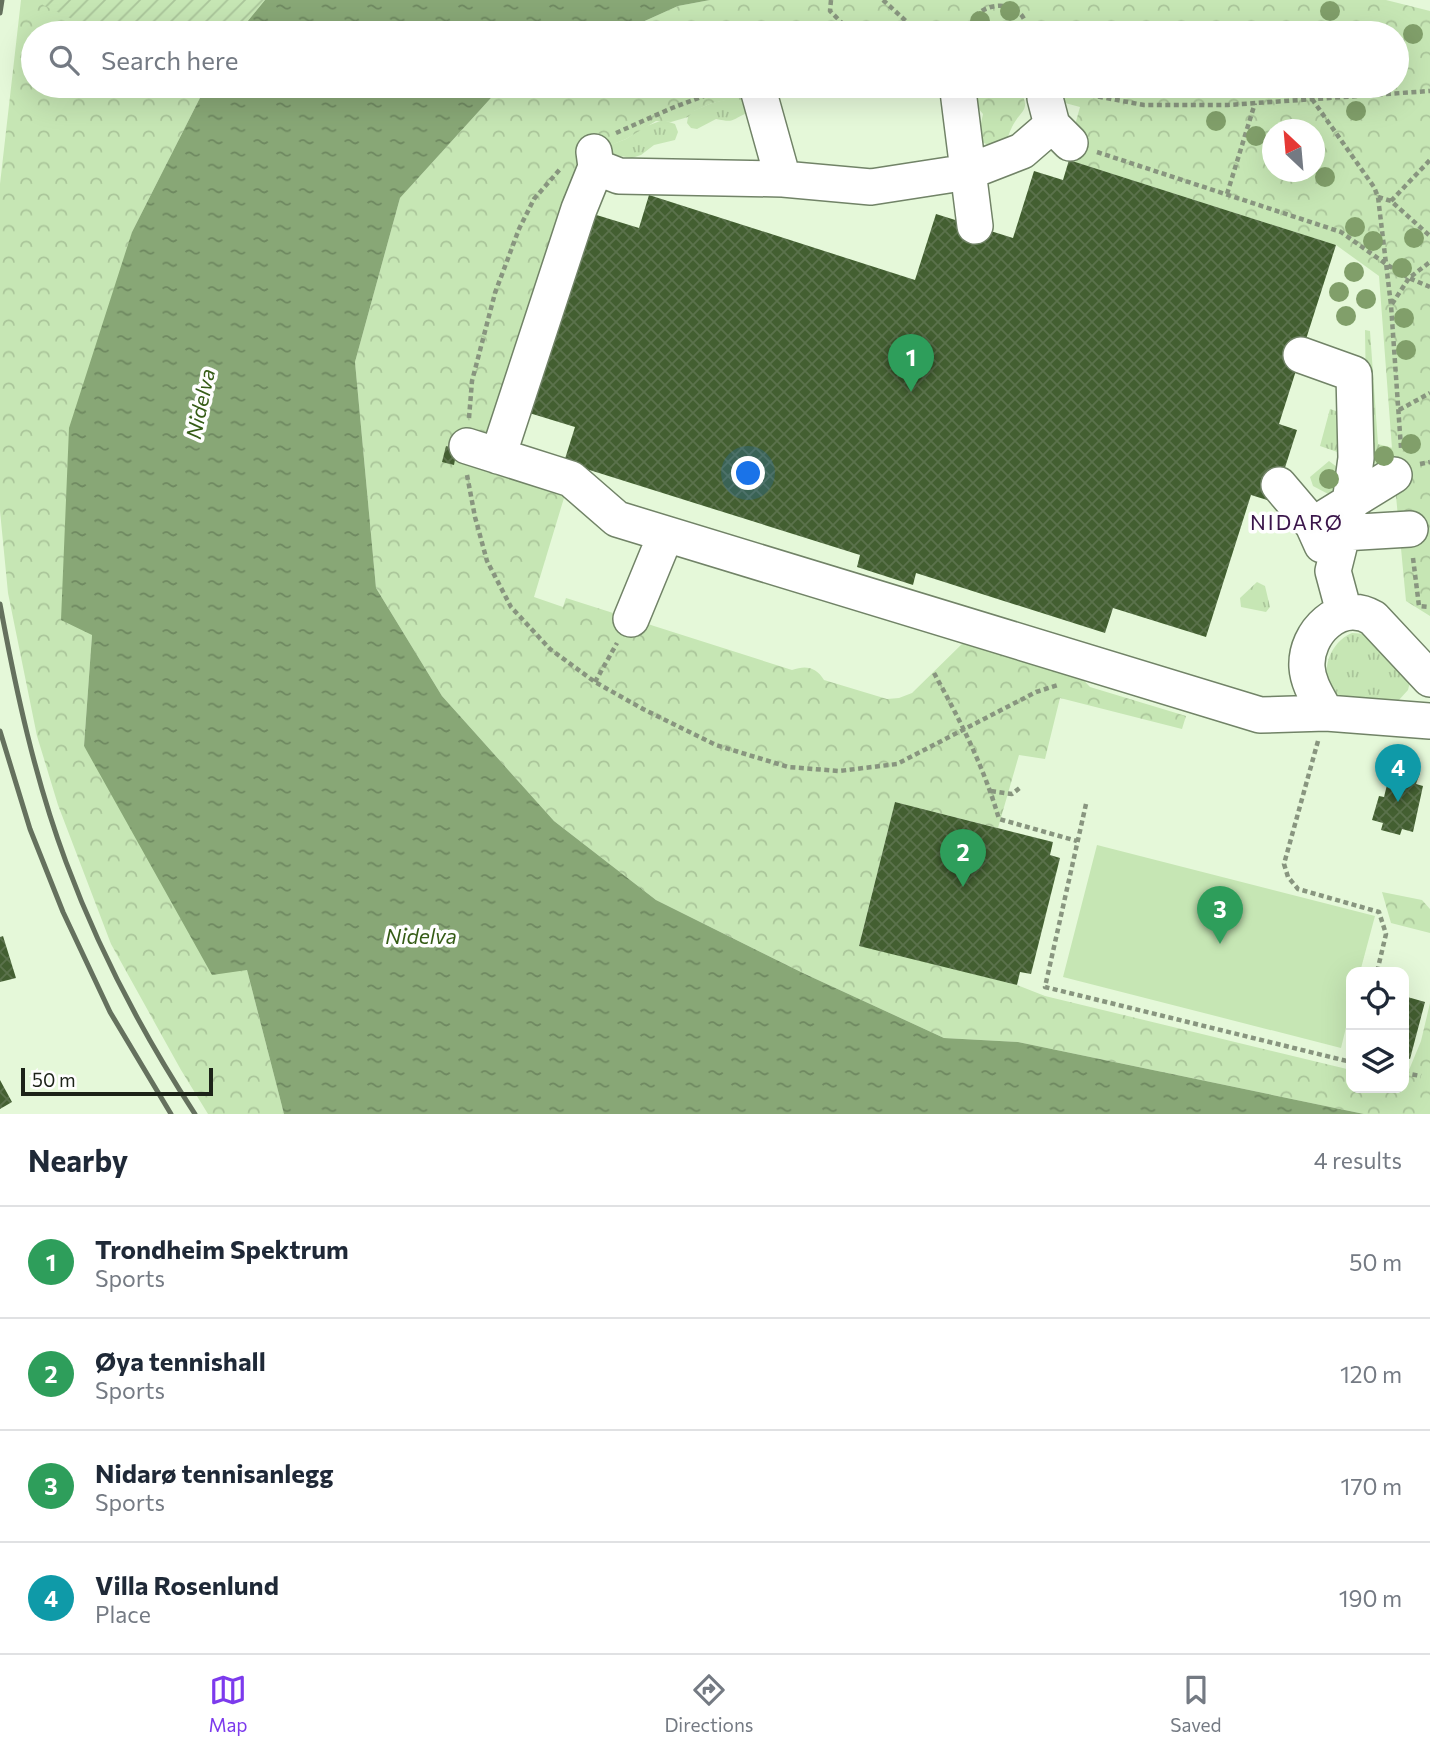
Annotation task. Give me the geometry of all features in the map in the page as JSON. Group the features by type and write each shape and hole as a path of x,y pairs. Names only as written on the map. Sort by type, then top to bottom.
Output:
{"street":[{"path":"760,98 783,179"},
{"path":"959,98 975,226"},
{"path":"1057,114 1022,151 968,172 871,187 783,179 618,176 595,160 579,209 483,451 571,479 617,519 1260,715 1326,713 1430,721"},
{"path":"1301,355 1354,374 1356,458 1335,520 1334,571 1344,612"},
{"path":"1335,520 1398,466"},
{"path":"1279,485 1335,520 1410,529"},
{"path":"631,619 666,534"},
{"path":"1326,713 1308,678 1307,663 1314,635 1327,621 1344,612 1364,613 1373,618 1430,679"}],"path":[{"path":"831,0 831,11 840,21"},
{"path":"883,0 906,21"},
{"path":"974,21 982,8 995,2 1010,2 1022,10 1026,21"},
{"path":"1409,92 1430,91"},
{"path":"1057,114 1144,105 1255,103 1327,98"},
{"path":"1312,99 1374,187 1378,197 1391,305 1399,410 1398,466"},
{"path":"1227,194 1255,103"},
{"path":"1057,114 1227,194 1341,232 1386,264 1430,287"},
{"path":"1391,201 1430,160"},
{"path":"1378,197 1391,201 1430,236"},
{"path":"1391,305 1409,278 1430,262"},
{"path":"1399,410 1430,393"},
{"path":"483,451 466,469 487,561 511,607 550,649 595,682 716,745 788,767 839,771 897,764 1036,692 1108,669"},
{"path":"1410,529 1419,606 1430,607"},
{"path":"595,682 631,619"},
{"path":"934,673 964,729 991,791 999,819 1076,841"},
{"path":"1326,713 1284,864 1288,877 1297,889 1379,912 1386,934 1378,967"},
{"path":"991,791 1012,794 1021,787"},
{"path":"1086,804 1045,987 1346,1061"},
{"path":"1409,1074 1421,1076"}],"green space":[{"path":"21,0 78,0 110,21 21,21 21,98 200,98 132,232 92,635 84,746 247,970 284,1114 208,1114 111,944 58,805 37,736 8,593 0,511 0,184"},
{"path":"43,0 265,0 248,21 76,21 43,5"},
{"path":"710,0 1386,0 1430,11 1430,616 1406,601 1379,276 1336,245 1069,160 1070,143 1080,107 1046,98 1409,98 1409,21 645,21 678,6"},
{"path":"491,98 738,98 712,103 694,111 688,117 671,122 656,121 626,139 594,152 486,461 567,488 534,597 563,607 566,598 792,670 810,668 818,672 824,680 887,699 912,693 965,641 1074,670 1090,687 1186,716 1182,729 1060,698 1045,759 1019,755 998,828 895,802 859,945 1017,985 1045,996 1346,1069 1346,1093 1409,1093 1409,1070 1421,1041 1430,1003 1430,1114 1364,1114 1018,1042 944,1038 805,974 656,900 554,821 442,696 376,588 355,362 400,198"},
{"path":"746,98 747,113 730,121 716,119 697,129 691,128 687,123 693,111 712,103"},
{"path":"974,98 1023,98 1025,103 1024,110 1015,121 1005,143 993,145 978,137 983,114"},
{"path":"663,120 675,124 678,132 675,140 654,145 632,158 614,155 609,157 605,147"},
{"path":"1365,330 1370,331 1378,444 1393,448 1393,461 1386,467 1367,461"},
{"path":"1330,409 1339,412 1346,455 1320,446"},
{"path":"1329,461 1341,470 1340,492 1332,496 1313,486 1310,477"},
{"path":"1257,582 1265,586 1270,607 1266,612 1241,607 1240,598"},
{"path":"1352,633 1368,634 1410,682 1408,690 1398,701 1342,699 1334,692 1327,674 1331,654 1343,638"},
{"path":"1097,845 1375,916 1361,967 1346,967 1346,1028 1341,1048 1063,977"},
{"path":"1382,892 1422,900 1430,909 1430,933 1391,923"}],"water":[{"path":"265,0 710,0 678,6 645,21 248,21"},
{"name":"Nidelva","path":"200,98 491,98 400,198 355,362 376,588 442,696 554,821 656,900 805,974 944,1038 1018,1042 1364,1114 284,1114 247,970 212,975 84,746 92,635 61,620 69,428 132,232"}],"building":[{"path":"1069,160 1336,245 1279,424 1297,430 1274,502 1251,495 1206,637 1113,608 1105,633 916,573 913,585 857,567 860,555 564,462 575,427 526,412 590,213 639,228 649,195 915,280 936,214 1013,238 1034,171 1063,180"},
{"path":"446,446 457,449 454,465 442,462"},
{"path":"1399,767 1420,773 1416,784 1423,786 1413,832 1402,829 1400,835 1381,830 1383,823 1372,820 1379,796 1384,797 1389,777 1395,778"},
{"path":"895,802 1053,842 1050,855 1060,858 1031,974 1020,972 1017,985 859,946"},
{"path":"3,936 16,978 0,982 0,937"},
{"path":"1409,997 1425,1002 1409,1059"},
{"path":"0,1080 12,1102 0,1109"}],"railway":[{"path":"0,13 2,0"},
{"path":"0,604 27,734 66,862 93,928 124,992 195,1114"},
{"path":"0,731 30,829 63,912 110,1012 171,1114"}],"place":[{"name":"Trondheim Spektrum","path":"911,392"},
{"name":"Villa Rosenlund","path":"1398,802"},
{"name":"Øya tennishall","path":"963,887"},
{"name":"Nidarø tennisanlegg","path":"1220,944"}],"district":[{"name":"NIDARØ","path":"1297,523"}]}
